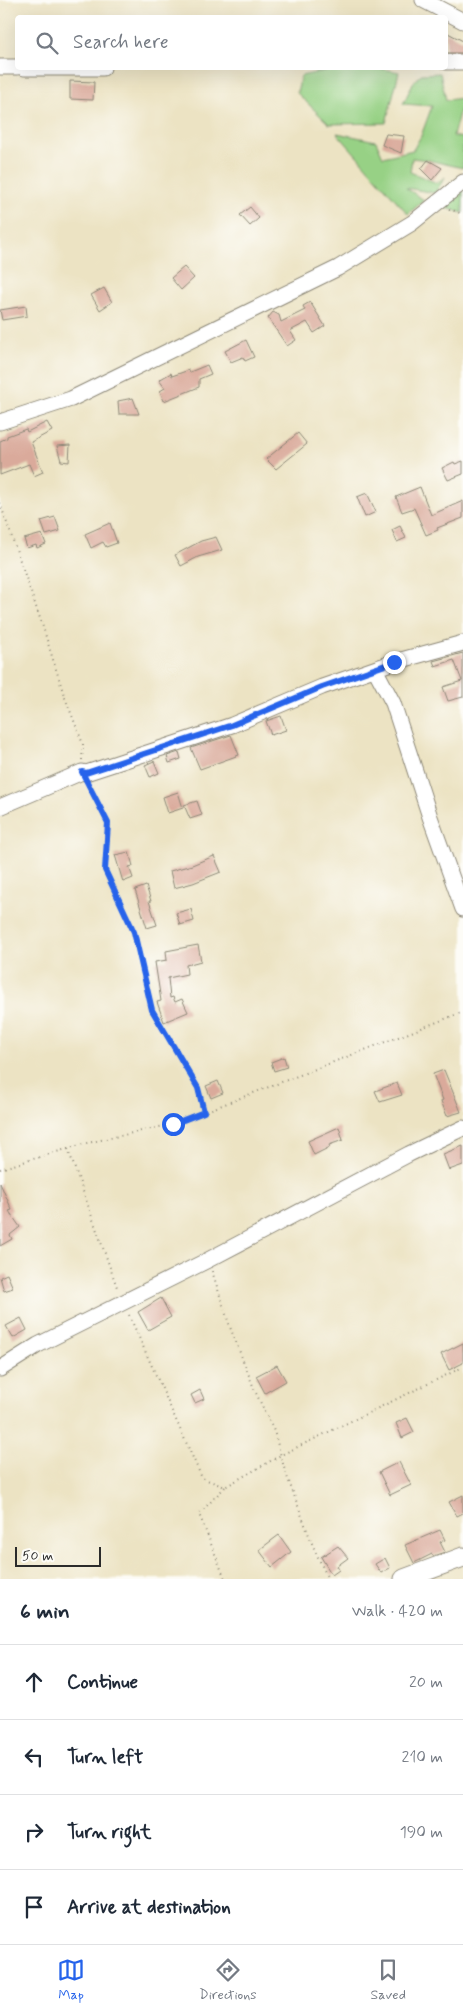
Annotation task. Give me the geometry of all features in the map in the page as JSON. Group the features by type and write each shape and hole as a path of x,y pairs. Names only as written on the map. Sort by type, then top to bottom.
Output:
{"main road":[{"path":"404,1579 463,1557"}],"street":[{"path":"423,0 463,21"},
{"path":"448,62 463,62"},
{"path":"0,67 15,67"},
{"path":"0,422 70,399 338,268 412,223 463,182"},
{"path":"0,807 82,772 86,773 232,725 322,687 394,662 463,643"},
{"path":"375,670 394,704 430,817 463,909"},
{"path":"0,1369 38,1345 208,1260 409,1154 463,1128"}],"path":[{"path":"0,504 42,624 64,696 82,744 82,772 108,823 105,870 134,932 152,1010 198,1088 204,1112"},
{"path":"0,1169 68,1149 173,1124 463,1012"},
{"path":"68,1149 122,1303 137,1330 202,1478 224,1487"},
{"path":"208,1260 230,1327 255,1391 274,1431 313,1546 328,1579"},
{"path":"226,1579 199,1514 224,1487 281,1455 463,1367"}],"green space":[{"path":"329,70 388,70 399,72 386,123 329,124 297,93 301,76"},
{"path":"440,73 446,100 463,98 453,136 463,138 463,168 412,158 410,172 437,183 445,177 435,193 406,188 424,200 408,214 337,133 376,141 383,157 413,150 421,136 432,106 403,104 413,83 421,74"},
{"path":"463,182 463,213 436,205"}],"building":[{"path":"448,33 463,41 463,53 448,53"},
{"path":"70,81 94,82 93,100 70,99"},
{"path":"386,134 404,136 401,153 382,145"},
{"path":"428,160 442,168 432,180 421,169"},
{"path":"250,207 259,218 250,226 240,215"},
{"path":"184,267 194,278 181,290 171,278"},
{"path":"104,288 112,302 100,310 91,295"},
{"path":"310,302 325,326 314,333 307,322 290,331 296,340 287,346 268,318 273,312 279,315 281,322 305,310 303,306"},
{"path":"26,306 27,316 2,320 0,310"},
{"path":"246,340 254,357 245,361 243,357 231,362 225,351"},
{"path":"207,365 211,374 199,379 199,387 164,401 160,391 165,388 159,380 171,373 172,376 189,370 190,372"},
{"path":"133,398 139,414 119,414 118,401"},
{"path":"47,422 52,431 31,442 43,472 34,476 29,464 0,475 0,441 7,438 7,436 26,429 27,432"},
{"path":"298,433 307,444 276,469 266,459"},
{"path":"70,445 69,462 61,461 57,446"},
{"path":"463,461 463,474 448,480 442,468 454,462 455,464"},
{"path":"420,487 431,515 463,501 463,518 437,528 438,530 426,535 414,508 402,512 396,497"},
{"path":"367,493 376,512 365,517 357,497"},
{"path":"55,517 60,531 46,535 41,521"},
{"path":"110,523 117,543 106,547 103,542 91,548 85,534"},
{"path":"400,526 406,538 397,542 392,530"},
{"path":"42,534 46,544 37,548 36,545 27,548 24,539"},
{"path":"216,537 222,550 198,557 181,566 175,555 201,541"},
{"path":"463,653 463,697 448,701 443,687 462,681 454,660 435,666 433,661"},
{"path":"281,716 286,730 271,735 266,721"},
{"path":"231,735 239,755 200,769 191,748"},
{"path":"179,752 181,759 169,763 167,756"},
{"path":"154,761 159,773 150,777 145,765"},
{"path":"178,792 183,808 168,813 163,797"},
{"path":"197,801 202,815 190,819 184,805"},
{"path":"129,852 133,866 129,867 133,878 123,882 115,855"},
{"path":"214,856 221,872 174,888 170,871"},
{"path":"146,886 157,925 147,928 135,890"},
{"path":"191,909 194,921 180,925 176,913"},
{"path":"198,945 201,961 186,965 187,974 168,978 170,998 173,997 175,1002 182,999 188,1012 164,1022 157,1002 161,1001 155,962 167,960 166,951"},
{"path":"284,1057 287,1067 274,1071 271,1062"},
{"path":"444,1070 461,1112 447,1116 433,1074"},
{"path":"218,1081 223,1093 211,1098 206,1086"},
{"path":"397,1083 402,1095 380,1102 375,1091"},
{"path":"339,1127 343,1140 329,1145 330,1147 314,1155 308,1141"},
{"path":"463,1146 463,1165 449,1170 443,1154"},
{"path":"0,1183 12,1210 9,1211 20,1227 10,1235 12,1239 0,1246"},
{"path":"7,1274 13,1288 4,1291 0,1277"},
{"path":"161,1298 171,1317 148,1330 138,1312"},
{"path":"21,1318 27,1330 13,1338 6,1326"},
{"path":"463,1343 463,1363 449,1370 441,1354"},
{"path":"277,1365 286,1381 265,1393 256,1376"},
{"path":"200,1390 204,1399 195,1403 191,1395"},
{"path":"407,1418 414,1432 402,1438 396,1423"},
{"path":"399,1462 411,1485 390,1495 379,1472"},
{"path":"463,1495 463,1513 457,1516 449,1502"},
{"path":"440,1530 445,1540 440,1542 445,1552 433,1556 432,1554 414,1563 405,1545"},
{"path":"279,1535 291,1552 272,1567 259,1550"},
{"path":"338,1546 348,1558 337,1566 339,1570 332,1575 321,1557"},
{"path":"385,1558 390,1568 381,1573 375,1564"}],"route":[{"path":"173,1124 204,1112 198,1088 152,1010 134,932 105,870 108,823 82,772 86,773 232,725 322,687 394,662"}]}
